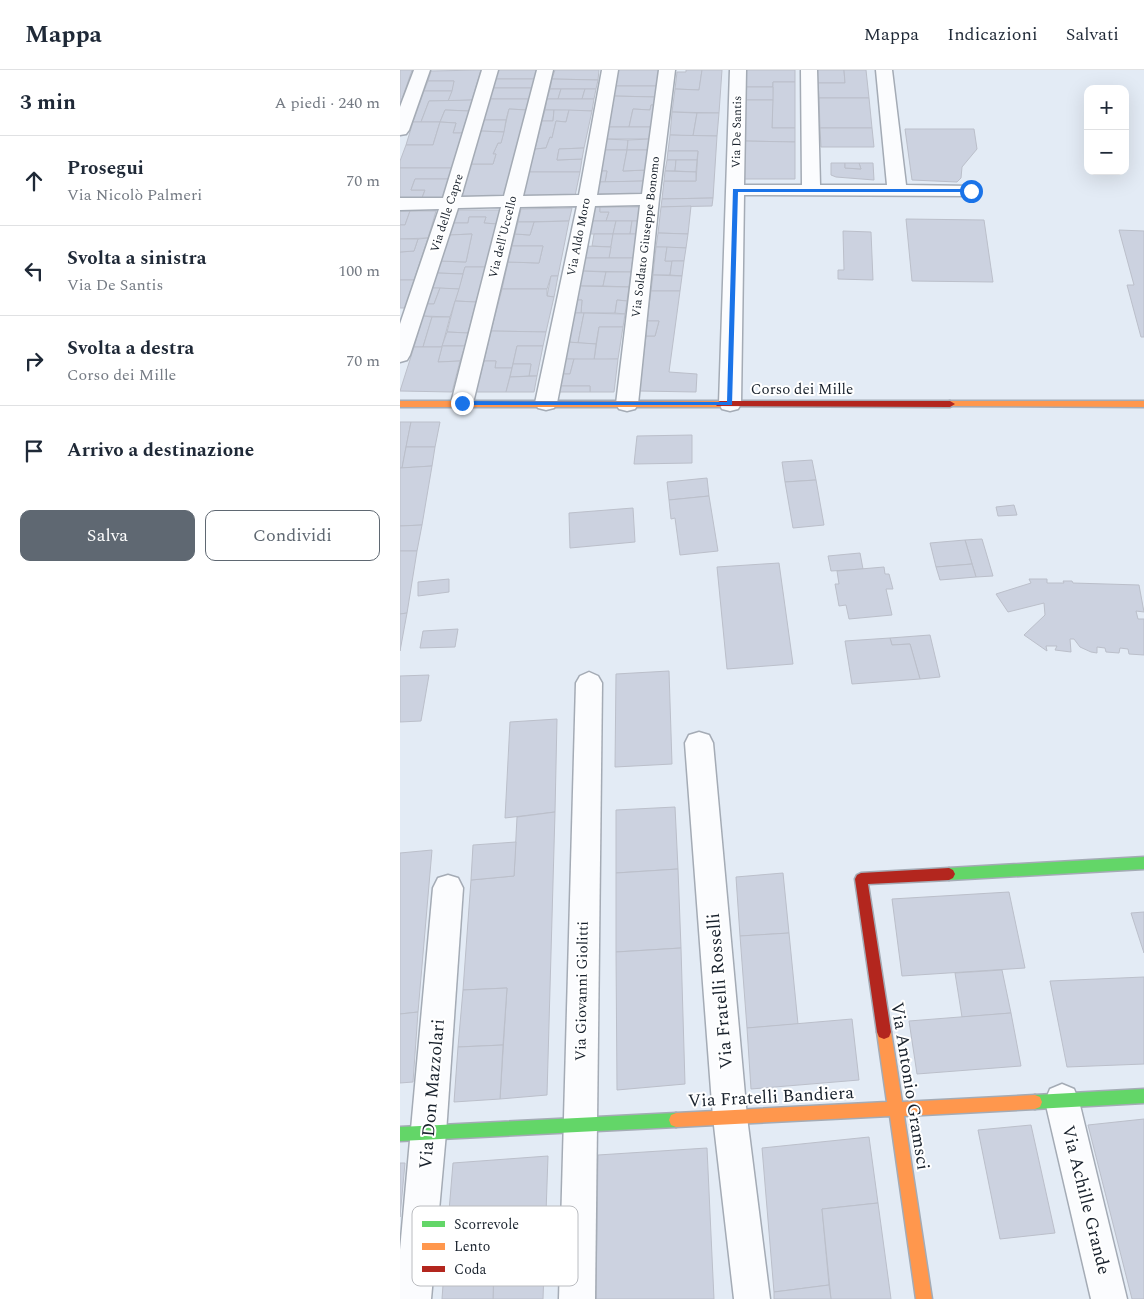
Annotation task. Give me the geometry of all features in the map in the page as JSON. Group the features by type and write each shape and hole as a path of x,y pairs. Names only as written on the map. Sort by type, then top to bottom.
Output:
{"street":[{"path":"400,130 422,70"},
{"name":"Via delle Capre","path":"400,355 450,204 490,70"},
{"name":"Via dell'Uccello","path":"462,403 545,70"},
{"name":"Via Aldo Moro","path":"546,403 587,200 610,70"},
{"name":"Via Soldato Giuseppe Bonomo","path":"627,404 650,199 667,70"},
{"name":"Via De Santis","path":"730,404 738,70"},
{"path":"809,70 811,190"},
{"path":"884,70 897,190"},
{"path":"735,190 971,191"},
{"path":"400,204 650,199"},
{"name":"Corso dei Mille","path":"400,404 1144,404"},
{"name":"Via Giovanni Giolitti","path":"578,1212 589,683"},
{"name":"Via Fratelli Rosselli","path":"698,743 730,1117 752,1299"},
{"name":"Via Antonio Gramsci","path":"924,1299 861,879 1144,864"},
{"name":"Via Don Mazzolari","path":"414,1206 414,1133 448,888"},
{"name":"Via Fratelli Bandiera","path":"414,1133 1144,1096"},
{"name":"Via Achille Grande","path":"1062,1101 1109,1299"},
{"name":"Via Don Mazzolari","path":"413,1286 413,1299"},
{"name":"Via Giovanni Giolitti","path":"577,1286 577,1299"}],"building":[{"path":"400,70 412,70 401,102 400,102"},
{"path":"481,70 472,100 448,101 454,81 428,81 431,71"},
{"path":"498,70 537,70 535,79 495,79"},
{"path":"555,70 599,70 598,80 552,79"},
{"path":"617,70 660,70 658,86 614,86"},
{"path":"686,70 702,70 699,90 675,89 677,72 686,72"},
{"path":"702,70 722,70 719,113 672,112 675,89 699,90"},
{"path":"746,70 795,70 795,82 773,82 773,87 746,87"},
{"path":"817,70 844,70 845,83 818,83"},
{"path":"844,70 866,70 869,98 819,98 818,83 845,83"},
{"path":"495,79 535,79 532,88 493,88"},
{"path":"552,79 598,80 596,89 550,89"},
{"path":"428,81 454,81 452,91 424,91"},
{"path":"773,82 795,82 795,128 772,128"},
{"path":"614,86 658,86 656,97 612,96"},
{"path":"746,87 773,87 773,100 745,100"},
{"path":"493,88 532,88 530,99 489,99"},
{"path":"550,89 561,89 558,99 547,99"},
{"path":"561,89 585,89 582,99 558,99"},
{"path":"585,89 596,89 594,99 582,99"},
{"path":"424,91 452,91 448,101 429,101 421,122 413,122"},
{"path":"612,96 656,97 655,105 651,105 650,110 633,109 629,127 606,127"},
{"path":"819,98 869,98 872,128 820,128"},
{"path":"489,99 530,99 527,110 509,109 506,120 483,120"},
{"path":"547,99 594,99 592,111 545,110"},
{"path":"472,100 469,111 445,110 440,122 421,122 429,101"},
{"path":"745,100 773,100 772,128 795,128 795,142 744,141"},
{"path":"651,105 655,105 652,127 629,127 633,109 650,110"},
{"path":"509,109 527,110 504,198 460,198 470,164 493,164 496,154 493,154 498,143 501,143"},
{"path":"445,110 469,111 462,133 453,133 456,123 440,122"},
{"path":"545,110 554,110 553,121 542,121"},
{"path":"554,110 569,110 566,122 556,121 552,138 550,137 546,148 535,149 542,121 553,121"},
{"path":"569,110 592,111 584,148 559,149 557,160 582,159 580,172 529,172 535,149 546,148 550,137 552,138 556,121 566,122"},
{"path":"672,112 697,113 693,136 670,135"},
{"path":"697,113 719,113 717,136 693,136"},
{"path":"483,120 506,120 504,132 480,131"},
{"path":"413,122 440,122 433,145 406,145"},
{"path":"440,122 456,123 453,133 462,133 452,168 400,168 400,161 406,145 433,145"},
{"path":"606,127 652,127 650,139 604,139"},
{"path":"820,128 872,128 874,147 821,147"},
{"path":"905,129 974,129 977,149 962,167 961,178 957,182 912,180"},
{"path":"480,131 504,132 501,143 498,143 493,154 496,154 493,164 470,164"},
{"path":"670,135 717,136 713,198 662,199 664,181 696,181 698,151 668,151"},
{"path":"604,139 628,140 627,150 602,150"},
{"path":"650,139 649,150 627,150 628,140"},
{"path":"744,141 795,142 795,179 743,179"},
{"path":"584,148 582,159 557,160 559,149"},
{"path":"602,150 627,150 623,171 646,170 644,181 605,182 607,171 598,171"},
{"path":"627,150 649,150 646,170 623,171"},
{"path":"668,151 698,151 697,160 667,160"},
{"path":"667,160 676,160 675,171 665,171"},
{"path":"676,160 697,160 696,172 675,171"},
{"path":"831,163 845,163 845,168 861,169 859,163 873,163 874,180 836,177 831,175"},
{"path":"845,163 859,163 861,169 845,168"},
{"path":"400,168 452,168 449,179 415,179 411,190 425,190 422,198 400,198"},
{"path":"598,171 607,171 605,182 596,182"},
{"path":"665,171 696,172 696,181 664,181"},
{"path":"529,172 580,172 575,196 523,197"},
{"path":"415,179 449,179 443,198 422,198 425,190 411,190"},
{"path":"644,181 642,194 594,194 596,182"},
{"path":"713,198 712,206 661,207 662,199"},
{"path":"691,206 688,234 658,233 661,207"},
{"path":"592,207 600,207 600,212 609,212 606,221 589,221"},
{"path":"600,207 640,207 638,221 606,221 609,212 600,212"},
{"path":"572,208 569,221 518,222 521,209"},
{"path":"456,210 501,210 497,224 484,223 486,217 469,217 468,223 452,223"},
{"path":"400,211 410,211 405,225 400,225"},
{"path":"410,211 436,211 428,238 400,239 400,225 405,225"},
{"path":"469,217 486,217 484,223 497,224 486,267 465,267 463,274 437,273 440,261 466,262 472,234 449,235 452,223 468,223"},
{"path":"906,219 984,220 993,282 912,281"},
{"path":"569,221 558,276 551,276 547,289 502,289 508,262 539,263 543,246 512,246 515,234 530,235 534,222"},
{"path":"589,221 616,221 613,234 587,234"},
{"path":"616,221 632,221 630,234 613,234"},
{"path":"632,221 638,221 636,234 630,234"},
{"path":"518,222 534,222 530,235 515,234"},
{"path":"1119,230 1144,231 1144,337 1141,337 1127,285 1134,285"},
{"path":"843,231 871,232 873,280 838,279 838,270 844,270"},
{"path":"658,233 688,234 686,248 656,247"},
{"path":"472,234 466,262 440,261 449,235"},
{"path":"594,234 613,234 611,247 592,246"},
{"path":"613,234 636,234 633,258 609,258"},
{"path":"428,238 414,280 400,280 400,252 414,251 418,239"},
{"path":"400,239 418,239 414,251 400,252"},
{"path":"512,246 543,246 539,263 508,262"},
{"path":"585,246 611,247 609,258 583,258"},
{"path":"656,247 667,247 665,261 672,261 670,275 653,275"},
{"path":"667,247 686,248 684,261 665,261"},
{"path":"583,258 633,258 631,272 581,271"},
{"path":"672,261 684,261 682,276 670,275"},
{"path":"465,267 486,267 476,302 455,301"},
{"path":"581,271 606,272 603,286 578,286"},
{"path":"606,272 631,272 629,287 603,286"},
{"path":"437,273 463,274 459,289 432,288"},
{"path":"653,275 682,276 680,291 651,291"},
{"path":"551,276 558,276 554,297 547,296"},
{"path":"400,280 414,280 405,308 400,308"},
{"path":"578,286 629,287 627,301 617,300 615,313 581,313 582,300 575,300"},
{"path":"432,288 440,288 434,304 427,304"},
{"path":"440,288 459,289 450,317 423,316 427,304 434,304"},
{"path":"502,289 547,289 547,296 554,297 546,332 491,331"},
{"path":"651,291 680,291 669,372 697,374 696,392 639,391 646,336 655,336 659,321 647,321"},
{"path":"575,300 582,300 581,313 573,313"},
{"path":"617,300 627,301 625,314 615,313"},
{"path":"455,301 476,302 468,333 447,332"},
{"path":"573,313 584,313 578,343 568,342"},
{"path":"584,313 625,314 623,327 599,327 596,344 578,343"},
{"path":"423,316 432,317 423,347 414,347"},
{"path":"432,317 450,317 442,347 423,347"},
{"path":"647,321 659,321 655,336 646,336"},
{"path":"599,327 623,327 618,359 594,360"},
{"path":"491,331 546,332 543,346 517,346 512,368 495,368 496,361 484,361"},
{"path":"447,332 468,333 465,346 442,346"},
{"path":"568,342 596,344 594,360 565,359"},
{"path":"442,346 465,346 460,361 438,362"},
{"path":"517,346 543,346 537,376 529,376 531,364 513,364"},
{"path":"414,347 442,347 438,362 460,361 452,392 400,391"},
{"path":"565,359 574,359 570,374 562,374"},
{"path":"574,359 618,359 614,392 590,392 590,386 560,386 562,374 570,374"},
{"path":"484,361 496,361 495,368 512,368 506,392 476,392"},
{"path":"513,364 531,364 529,376 510,377"},
{"path":"537,376 534,392 506,392 510,377"},
{"path":"560,386 590,386 590,392 559,392"},
{"path":"400,422 411,422 402,468 400,468"},
{"path":"411,422 440,422 435,447 406,447"},
{"path":"692,435 692,463 634,464 637,436"},
{"path":"406,447 435,447 432,466 402,468"},
{"path":"812,460 816,480 785,482 782,462"},
{"path":"432,466 422,525 400,526 400,468"},
{"path":"707,478 709,496 669,500 667,482"},
{"path":"816,480 824,525 793,528 785,482"},
{"path":"709,496 718,551 680,555 675,518 671,519 669,500"},
{"path":"1014,505 1017,515 998,516 996,507"},
{"path":"633,508 635,542 570,548 569,513"},
{"path":"422,525 417,551 400,551 400,526"},
{"path":"982,539 993,576 976,577 965,540"},
{"path":"965,540 972,564 936,567 930,543"},
{"path":"400,551 417,551 407,613 400,614"},
{"path":"860,553 863,569 831,571 828,556"},
{"path":"779,563 793,664 727,669 717,567"},
{"path":"972,564 976,577 940,580 936,567"},
{"path":"884,567 885,574 889,574 893,589 886,589 892,615 849,619 846,605 839,606 835,584 839,584 837,571"},
{"path":"449,579 449,592 418,596 418,582"},
{"path":"1029,579 1047,579 1047,583 1072,581 1073,583 1139,585 1144,612 1136,611 1138,619 1144,619 1144,655 1129,654 1128,649 1120,648 1119,653 1106,652 1105,648 1097,647 1097,653 1091,652 1080,647 1074,639 1070,639 1071,652 1055,650 1057,646 1046,646 1047,651 1024,635 1045,615 1044,603 1008,612 996,594 1031,583"},
{"path":"407,613 400,651 400,614"},
{"path":"458,629 455,647 420,648 423,631"},
{"path":"930,635 940,677 920,679 910,644 892,645 890,638"},
{"path":"890,638 892,645 910,644 920,679 852,684 845,641"},
{"path":"669,671 672,764 615,767 616,674"},
{"path":"429,675 421,721 400,722 400,676"},
{"path":"557,719 555,812 505,818 510,722"},
{"path":"675,807 678,869 616,873 616,810"},
{"path":"555,812 547,1095 500,1099 507,988 463,990 471,880 514,876 517,817"},
{"path":"516,842 514,876 471,880 473,845"},
{"path":"432,850 418,1012 400,1014 400,853"},
{"path":"678,869 681,948 616,952 616,873"},
{"path":"783,873 789,933 740,936 736,877"},
{"path":"1009,892 1025,968 902,976 892,899"},
{"path":"1144,912 1144,953 1131,913"},
{"path":"789,933 798,1024 747,1028 740,936"},
{"path":"681,948 685,1084 617,1090 616,952"},
{"path":"1002,970 1011,1013 962,1017 955,973"},
{"path":"1144,977 1144,1064 1067,1067 1050,981"},
{"path":"507,988 503,1045 458,1047 463,990"},
{"path":"418,1012 413,1082 400,1083 400,1014"},
{"path":"1011,1013 1021,1066 917,1074 909,1021"},
{"path":"852,1019 859,1080 751,1089 747,1028"},
{"path":"503,1045 500,1099 454,1102 458,1047"},
{"path":"1144,1119 1144,1299 1132,1299 1088,1125"},
{"path":"1031,1125 1055,1233 1000,1239 978,1130"},
{"path":"869,1137 878,1203 822,1209 829,1285 774,1292 762,1148"},
{"path":"707,1148 714,1299 596,1299 598,1155"},
{"path":"548,1156 546,1206 449,1206 453,1163"},
{"path":"400,1163 405,1163 400,1217"},
{"path":"878,1203 891,1299 831,1299 822,1209"},
{"path":"829,1285 831,1299 774,1299 774,1292"},
{"path":"443,1286 493,1286 493,1299 442,1299"},
{"path":"493,1286 543,1286 543,1299 493,1299"}],"traffic: fast":[{"path":"949,874 1144,863"},
{"path":"1035,1102 1144,1096"},
{"path":"400,1134 676,1120"}],"traffic: slow":[{"path":"400,404 720,404"},
{"path":"950,404 1144,404"},
{"path":"884,1032 924,1299"},
{"path":"676,1120 1035,1102"}],"traffic: jam":[{"path":"720,404 950,404"},
{"path":"884,1032 861,879 949,874"}],"route":[{"path":"462,403 730,404 735,190 971,191"}]}
